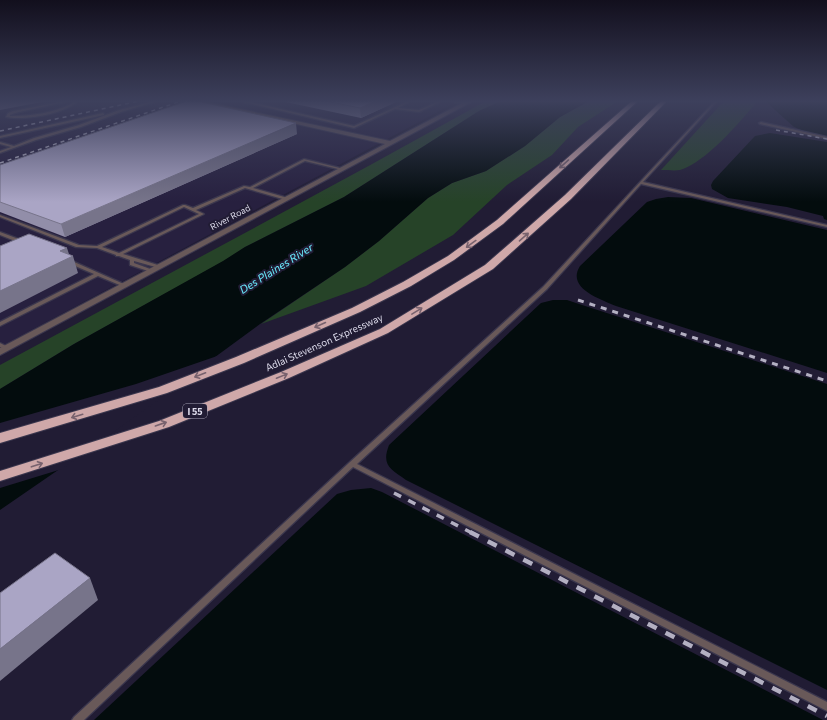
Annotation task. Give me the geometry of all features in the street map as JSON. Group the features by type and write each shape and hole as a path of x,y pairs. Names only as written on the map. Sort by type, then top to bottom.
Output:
{"highway":[{"name":"Adlai Stevenson Expressway","path":"0,438 163,390 240,360 356,310 407,284 451,258 500,222 598,135"},
{"name":"Adlai Stevenson Expressway","path":"0,476 164,424 285,375 384,331 489,267 568,198 631,135"}],"street":[{"path":"351,135 390,143"},
{"name":"River Road","path":"2,348 159,267 406,135"}],"lane":[{"path":"0,138 15,135"},
{"path":"0,152 50,135"},
{"path":"77,720 352,464 545,288 685,135"},
{"path":"812,135 827,138"},
{"path":"0,143 15,147"},
{"path":"251,188 305,160 342,169"},
{"path":"641,183 827,226"},
{"path":"192,210 245,187 287,198"},
{"path":"98,247 184,206 202,214 118,255"},
{"path":"0,216 78,246 98,247 118,255 159,267"},
{"path":"0,233 28,245"},
{"path":"63,259 124,285"},
{"path":"132,259 132,264 151,271"},
{"path":"0,324 98,274"},
{"path":"352,464 827,707"}],"shaded area":[{"path":"0,135 395,135 0,347"}],"green space":[{"path":"426,135 442,135 344,197 245,247 224,261 74,344 0,389 0,365"},
{"path":"539,135 571,135 552,155 507,185 453,235 366,286 261,324 345,267 379,241 428,198 452,183 486,171 525,146"},
{"path":"693,135 727,135 711,151 690,166 680,170 661,170"}],"water":[{"name":"Des Plaines River","path":"442,135 539,135 525,146 486,171 452,183 428,198 379,241 345,267 260,324 106,437 0,510 0,389 74,344 223,261 245,247 344,197"},
{"path":"780,135 827,142 827,220 824,219 823,216 787,207 728,198 712,189 711,185 713,181 755,136"},
{"path":"814,135 827,135 827,137"},
{"path":"668,197 691,198 827,230 827,373 616,306 587,292 581,286 577,281 577,274 580,266 647,202"},
{"path":"553,300 567,300 827,384 827,690 406,480 389,466 386,458 389,445 541,303"},
{"path":"371,488 382,492 823,720 94,720 337,494 351,490"}],"pier":[{"path":"223,354 62,469 0,488 0,423 136,384"}],"building":[{"path":"89,135 269,135 61,224 0,202 0,165"},
{"path":"29,234 67,248 60,251 73,256 0,291 0,246"},
{"path":"55,553 90,578 0,649 0,593"}],"railway":[{"path":"0,163 83,135"},
{"path":"802,135 827,139"},
{"path":"578,300 827,381"},
{"path":"394,493 472,533"},
{"path":"470,532 827,716"}]}
